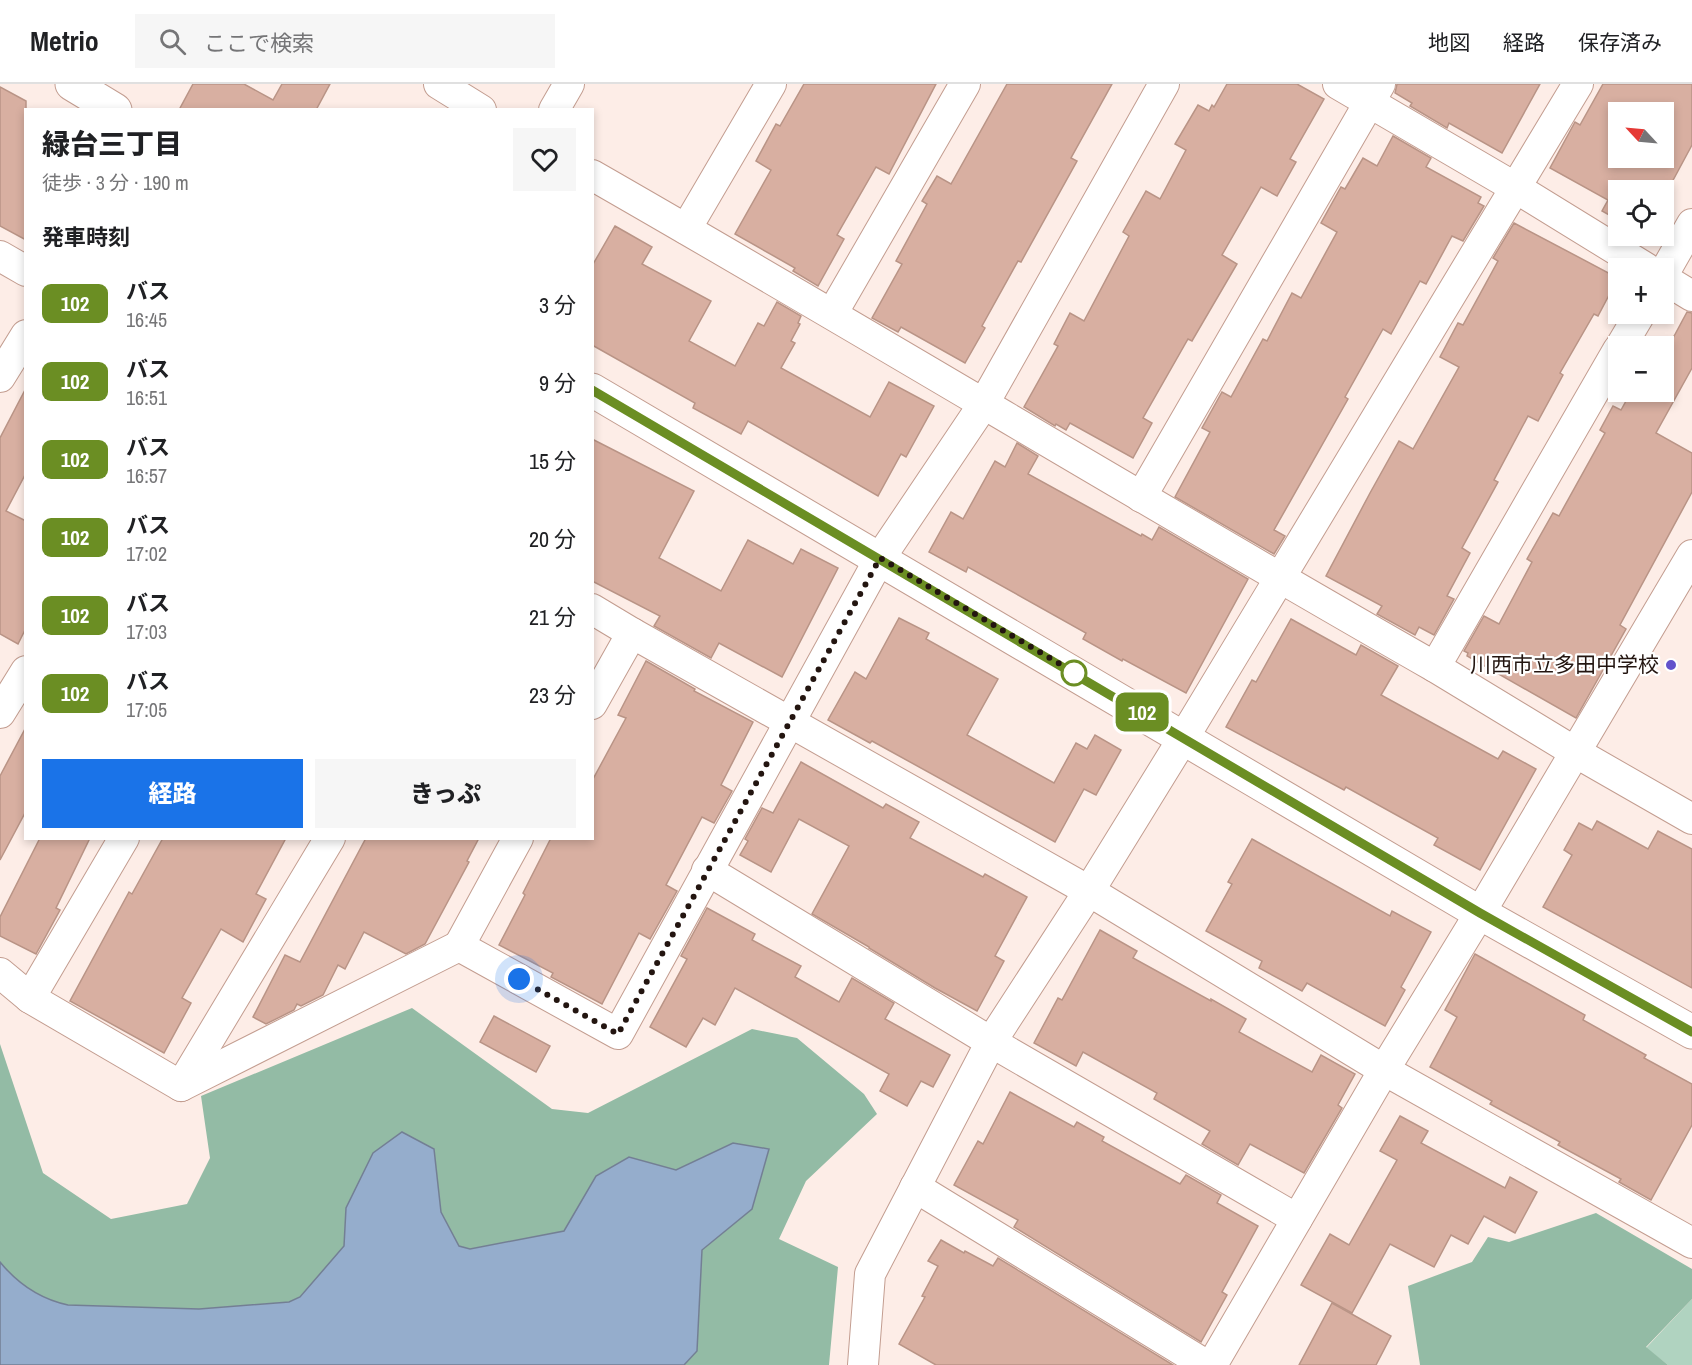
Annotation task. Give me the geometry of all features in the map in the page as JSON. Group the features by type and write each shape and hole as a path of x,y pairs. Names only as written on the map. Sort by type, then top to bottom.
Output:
{"street":[{"path":"72,84 112,108"},
{"path":"440,84 478,108"},
{"path":"555,108 569,84"},
{"path":"686,229 771,84"},
{"path":"832,314 965,84"},
{"path":"459,946 618,1034 880,558 983,405 1164,84"},
{"path":"1338,84 1375,93 1516,188 1630,258"},
{"path":"863,1365 870,1274 991,1042 1089,891 1184,737 1578,84"},
{"path":"1141,496 1375,93"},
{"path":"594,176 1692,819"},
{"path":"1673,258 1692,224"},
{"path":"0,256 24,270"},
{"path":"1674,285 1692,296"},
{"path":"0,377 24,338"},
{"path":"1435,667 1608,369"},
{"path":"594,391 1480,913 1692,1032"},
{"path":"1212,1365 1384,1070 1480,913 1692,555"},
{"path":"594,610 1089,891 1384,1070 1692,1243"},
{"path":"594,700 632,633"},
{"path":"0,714 24,674"},
{"path":"30,998 123,840"},
{"path":"182,1086 329,840"},
{"path":"182,1086 459,946 517,840"},
{"path":"707,870 991,1042 1297,1219"},
{"path":"0,973 30,998 182,1086"},
{"path":"915,1186 1206,1365"}],"green space":[{"path":"412,1008 552,1109 588,1113 752,1029 797,1038 864,1094 877,1114 806,1181 779,1239 838,1267 829,1365 684,1365 697,1351 702,1250 752,1209 769,1149 733,1143 676,1170 629,1157 596,1176 564,1231 470,1249 459,1246 441,1212 434,1149 346,1208 345,1246 300,1297 289,1302 199,1309 68,1305 30,1290 0,1262 0,1044 43,1173 111,1219 187,1204 210,1158 201,1096"},
{"path":"1596,1213 1692,1269 1692,1299 1646,1347 1668,1365 1420,1365 1408,1286 1472,1262 1488,1237 1509,1242"},
{"path":"1692,1299 1692,1365 1668,1365 1646,1348"}],"water":[{"path":"402,1132 434,1149 441,1212 459,1246 470,1249 564,1231 596,1176 629,1157 676,1170 733,1143 769,1149 752,1209 702,1250 697,1351 684,1365 0,1365 0,1262 30,1290 68,1305 199,1309 289,1302 300,1297 344,1246 346,1208 373,1153"}],"building":[{"path":"193,84 244,84 273,100 282,84 330,84 317,108 180,108"},
{"path":"804,84 936,84 889,174 876,167 837,235 844,239 818,286 793,271 795,268 735,234 771,170 756,161 776,124 780,126"},
{"path":"1007,84 1112,84 1071,158 1077,161 1021,262 1018,261 982,326 985,328 965,363 901,327 898,332 872,318 902,264 896,261 927,204 922,201 937,176 951,184"},
{"path":"1227,84 1297,84 1324,99 1290,159 1296,162 1277,196 1261,187 1222,255 1237,264 1192,341 1188,339 1143,418 1152,423 1133,458 1070,423 1066,430 1024,407 1058,346 1054,344 1070,313 1084,321 1129,236 1123,232 1146,191 1160,199 1186,150 1175,144 1198,105 1209,111 1212,105 1214,107"},
{"path":"1397,84 1540,84 1502,153 1449,123 1447,128 1410,106 1412,103 1395,93"},
{"path":"1603,84 1692,84 1692,145 1673,180 1608,180 1608,200 1550,168 1575,122 1580,125"},
{"path":"0,87 26,101 26,108 24,108 24,239 0,226"},
{"path":"1393,136 1431,158 1426,167 1481,197 1478,203 1484,206 1463,241 1452,236 1426,284 1420,281 1391,334 1383,329 1345,397 1348,399 1274,530 1285,536 1274,554 1175,497 1210,432 1202,428 1222,392 1231,397 1263,339 1267,341 1292,293 1301,298 1337,232 1321,223 1341,187 1345,189 1363,158 1377,166"},
{"path":"1608,200 1608,214 1602,211"},
{"path":"1514,223 1608,273 1608,297 1598,316 1594,314 1560,373 1563,375 1538,421 1528,416 1494,480 1498,482 1462,548 1470,553 1447,596 1454,599 1434,635 1419,627 1415,635 1377,614 1382,606 1326,576 1399,441 1413,449 1459,367 1440,357 1458,323 1463,325 1498,261 1493,258"},
{"path":"615,226 652,247 642,264 711,301 689,341 735,366 758,323 764,326 777,302 801,316 798,323 800,324 791,341 795,343 781,368 870,417 889,382 934,406 906,457 901,454 878,496 748,421 741,434 693,408 695,403 594,346 594,263"},
{"path":"1687,312 1692,313 1692,368 1674,400 1674,336"},
{"path":"24,392 24,477 6,511 24,520 24,632 18,644 0,634 0,438"},
{"path":"1625,402 1673,402 1656,433 1692,453 1692,492 1620,625 1626,629 1576,718 1467,656 1468,653 1464,651 1484,616 1499,624 1532,562 1527,559 1553,513 1559,516 1605,433 1600,430 1613,406 1621,410"},
{"path":"594,440 694,491 659,558 721,591 748,540 793,564 801,549 838,568 782,677 719,643 711,658 654,626 660,616 594,582"},
{"path":"1017,443 1038,456 1028,474 1141,536 1142,534 1152,540 1159,527 1248,579 1186,693 1083,639 1086,633 968,567 966,572 929,552 951,512 963,519 995,461 1005,467"},
{"path":"899,618 929,633 926,639 998,679 967,735 1054,783 1076,743 1087,749 1095,735 1121,750 1096,795 1084,789 1055,842 872,741 870,743 828,720 855,672 866,679"},
{"path":"1291,619 1356,655 1361,645 1398,666 1381,695 1498,759 1503,751 1536,769 1480,870 1434,845 1438,838 1346,787 1344,790 1226,727 1252,680 1256,682"},
{"path":"646,661 695,689 694,691 753,722 721,785 732,791 714,823 702,817 666,885 677,891 650,939 639,933 602,1004 551,977 553,973 499,945 550,840 594,840 594,777 626,718 618,715"},
{"path":"24,731 24,815 0,860 0,776"},
{"path":"801,762 883,808 886,804 919,822 910,838 983,877 985,874 1027,897 995,956 1004,961 977,1011 812,914 849,846 799,819 771,872 740,855 748,841 745,839 762,808 773,813"},
{"path":"1597,821 1648,849 1658,831 1692,849 1692,988 1543,907 1572,855 1564,850 1579,823 1592,830"},
{"path":"1252,839 1390,916 1392,911 1431,932 1401,987 1405,990 1385,1026 1307,983 1302,991 1259,968 1262,961 1206,931 1232,884 1228,882"},
{"path":"39,840 89,840 56,908 60,910 36,954 0,936 0,917"},
{"path":"162,840 285,840 256,894 266,899 243,942 221,929 182,998 191,1003 164,1053 70,1001 129,892 132,894"},
{"path":"365,840 478,840 467,861 469,862 425,944 406,954 364,932 345,969 338,965 323,995 301,1006 297,1004 294,1010 266,1024 253,1017 285,955 300,962"},
{"path":"707,908 755,934 752,940 801,966 795,977 839,1002 852,978 894,1003 885,1019 950,1055 933,1087 921,1081 907,1106 880,1091 889,1074 735,988 715,1025 703,1018 686,1047 650,1027 687,959 681,956"},
{"path":"1100,930 1137,951 1133,958 1246,1019 1239,1032 1312,1072 1321,1055 1355,1074 1338,1105 1342,1108 1304,1173 1250,1144 1238,1165 1202,1144 1210,1131 1154,1099 1157,1093 1083,1052 1076,1066 1034,1043 1058,998 1062,1000"},
{"path":"1475,954 1585,1015 1583,1020 1646,1055 1644,1058 1692,1084 1692,1125 1651,1200 1619,1182 1621,1179 1558,1145 1560,1142 1490,1104 1492,1101 1430,1067 1457,1017 1445,1010"},
{"path":"494,1016 550,1046 536,1072 480,1042"},
{"path":"1010,1092 1074,1127 1077,1122 1104,1137 1102,1141 1180,1184 1186,1175 1221,1195 1217,1203 1258,1226 1222,1292 1227,1295 1201,1342 1014,1227 1018,1220 954,1185 978,1141 983,1144"},
{"path":"1400,1116 1428,1131 1421,1143 1505,1188 1510,1177 1537,1192 1515,1233 1484,1216 1468,1244 1451,1235 1434,1267 1390,1244 1352,1313 1301,1285 1330,1234 1349,1245 1397,1160 1380,1151"},
{"path":"941,1240 993,1266 998,1258 1173,1365 936,1365 899,1344 925,1297 922,1296 938,1266 928,1261"},
{"path":"1332,1303 1391,1336 1376,1365 1299,1365"}],"bus line":[{"name":"102","path":"594,391 1480,913 1692,1032"}],"place":[{"name":"川西市立多田中学校","path":"1671,665"}],"route":[{"path":"519,979 618,1034 880,558 1082,677 1074,673"}]}
